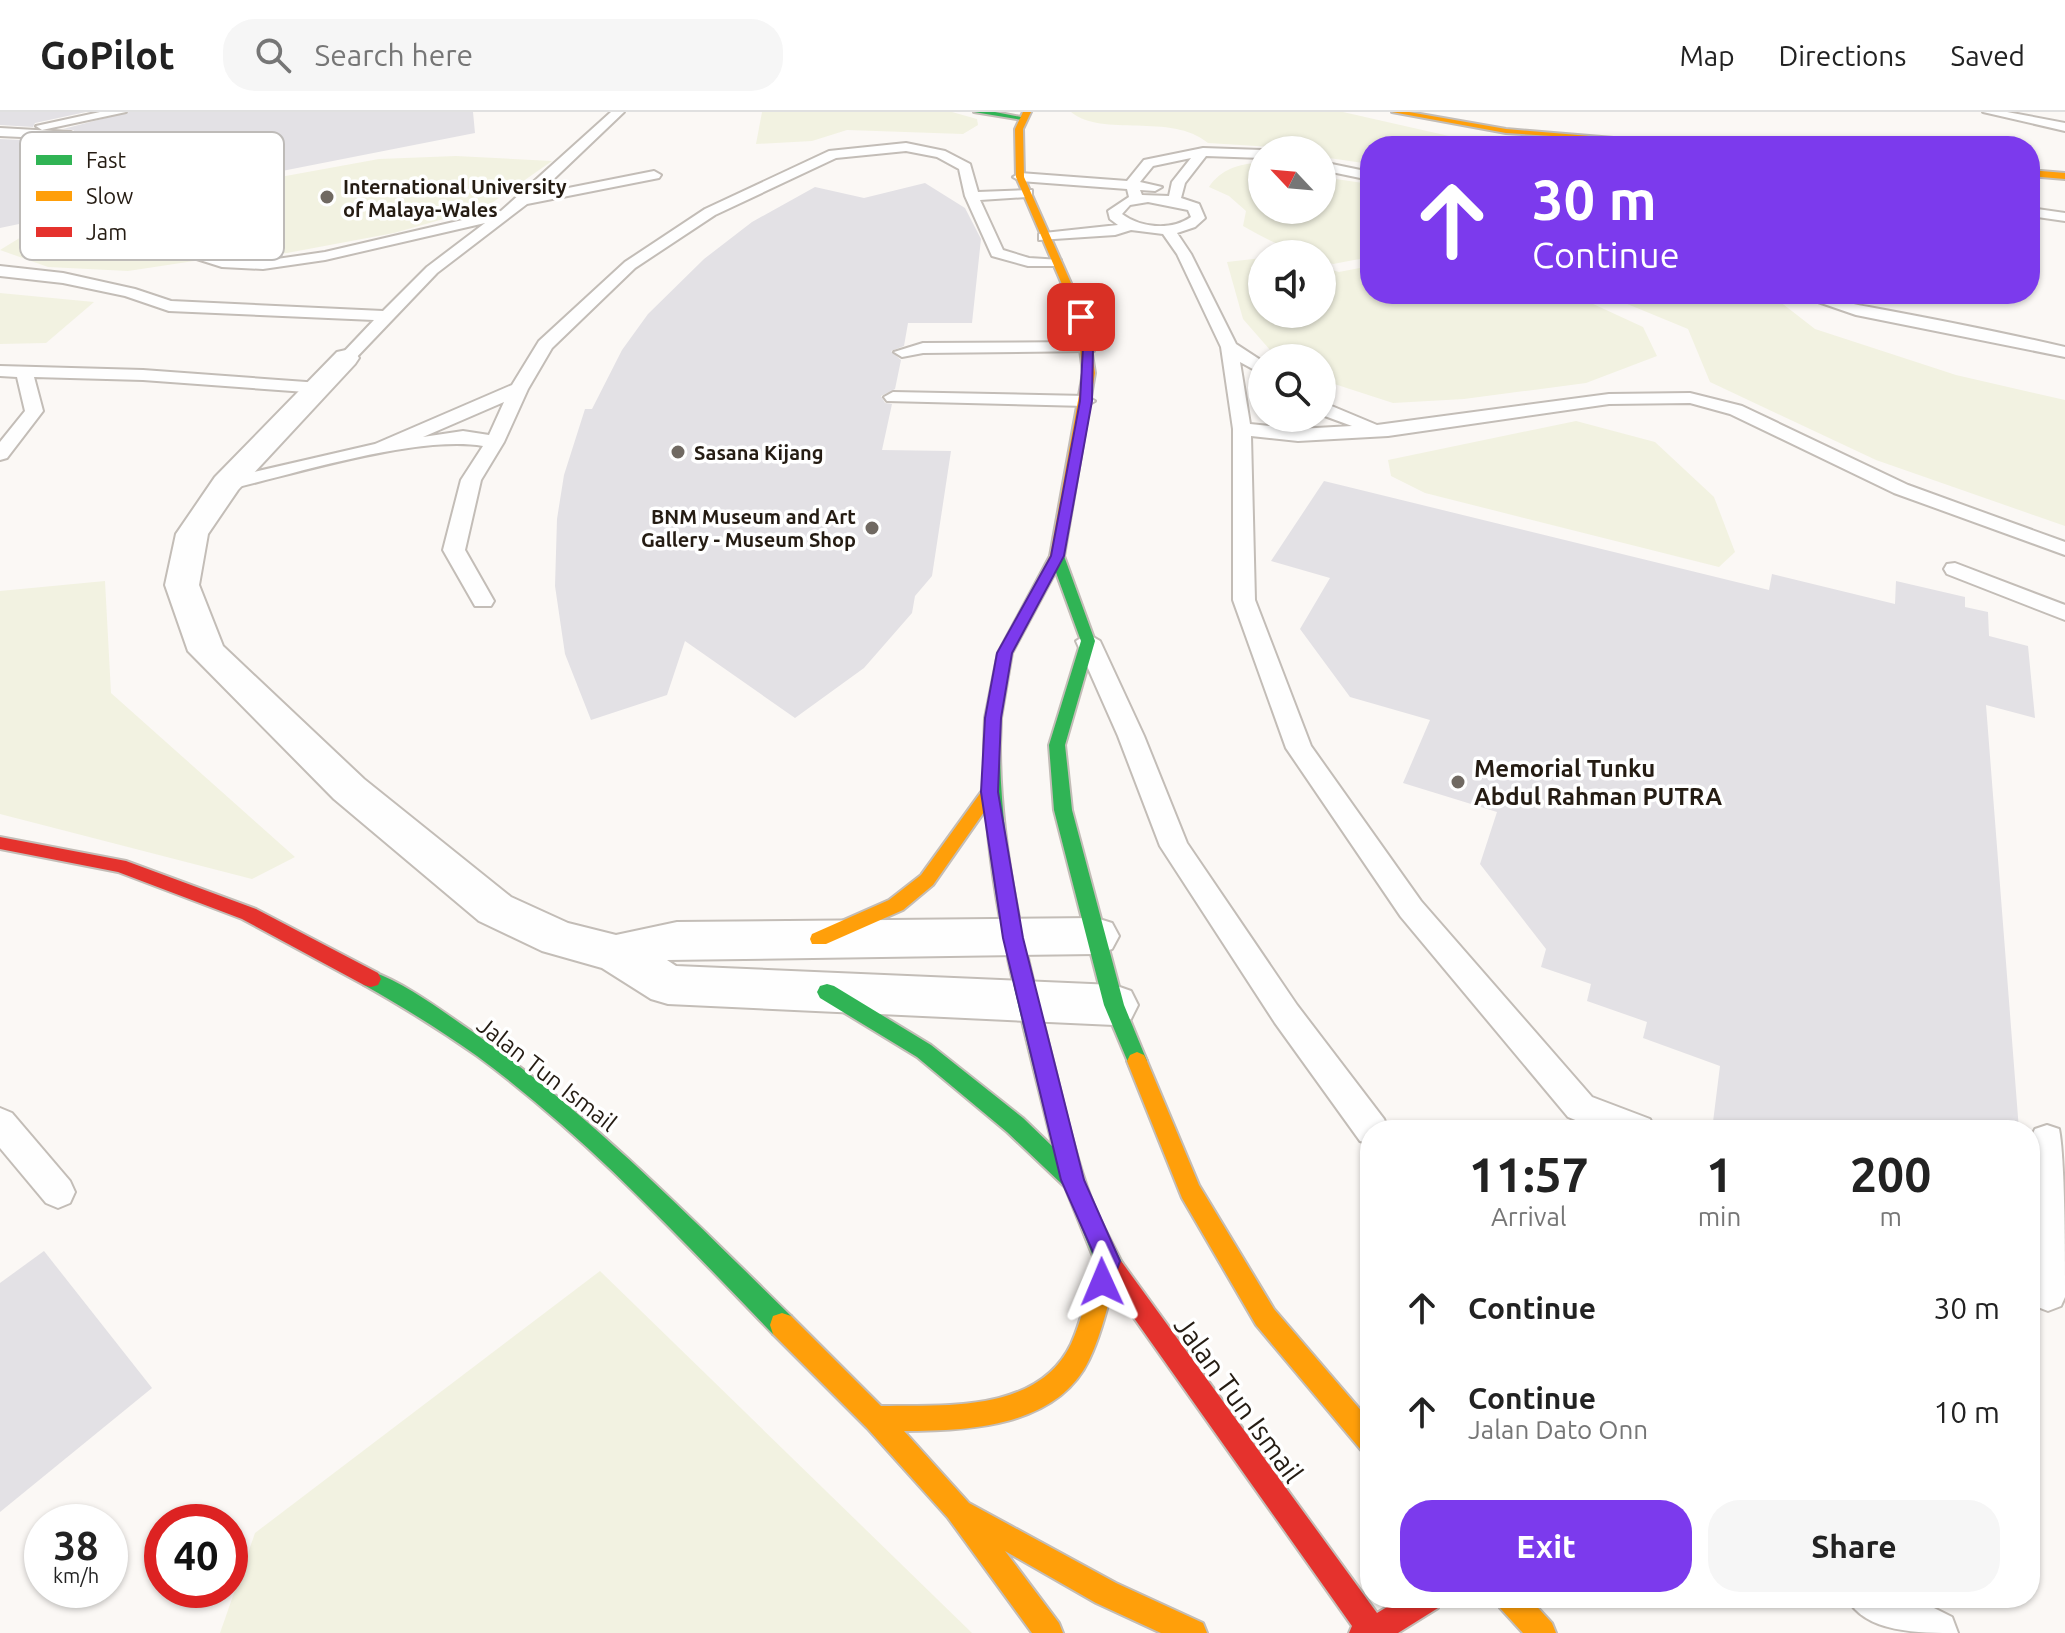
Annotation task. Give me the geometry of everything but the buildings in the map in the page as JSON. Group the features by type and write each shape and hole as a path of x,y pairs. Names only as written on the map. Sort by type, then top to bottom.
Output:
{"main road":[{"path":"978,112 1024,115 1023,185 1081,317 1088,347 1086,401 1057,556 1088,641 1057,745 1063,810 1114,1005 1190,1191 1265,1317 1360,1429"},
{"path":"1396,112 1478,127 1580,136"},
{"path":"2040,174 2065,176"},
{"name":"Jalan Tun Ismail","path":"1057,556 1005,653 993,718 990,792 1013,938 1073,1180 1108,1261 1370,1633 1411,1608"},
{"path":"819,939 896,905 927,880 990,792"},
{"name":"Jalan Tun Ismail","path":"0,843 120,866 249,914 388,988 505,1066 610,1153 876,1419 957,1509 1049,1633"},
{"path":"827,992 924,1051 1015,1125 1073,1180"},
{"path":"876,1419 988,1416 1035,1398 1076,1360 1108,1261"},
{"name":"Jalan Tun Ismail","path":"957,1509 1106,1593 1193,1633"},
{"path":"1515,1610 1542,1633"}],"street":[{"path":"346,358 226,484 192,534 182,585 206,651 349,789 495,909 558,938 616,953 668,985 1114,1005"},
{"path":"616,953 677,940 1096,936"}],"lane":[{"path":"4,132 120,112"},
{"path":"346,358 432,270 571,169 618,112"},
{"path":"1989,112 2065,127"},
{"path":"483,601 454,550 471,480 495,442 519,389 545,345 630,265 710,212 833,154 906,147 941,154 965,167 972,196 997,253 1028,262 1056,263"},
{"path":"972,196 1023,185 1135,193 1176,194 1194,207 1198,218 1184,226 1167,229 1130,225 1121,221 1115,211 1135,193 1149,163 1203,152 1248,154"},
{"path":"1176,194 1203,152"},
{"path":"523,201 654,175 610,179 571,169"},
{"path":"1336,169 1360,174"},
{"path":"2040,213 2065,217"},
{"path":"213,260 263,265 325,256 505,214"},
{"path":"1044,237 1115,231 1130,225"},
{"path":"1167,229 1184,254 1229,347 1242,429 1244,600 1299,748 1411,909 1580,1107 1613,1120"},
{"path":"423,232 465,245"},
{"path":"0,271 63,278 129,292 169,306 387,316"},
{"path":"1836,304 2065,352"},
{"path":"902,352 923,348 1088,347"},
{"path":"1229,347 1248,360"},
{"path":"0,371 143,375 320,388"},
{"path":"0,454 34,411 24,372"},
{"path":"381,448 519,389"},
{"path":"893,397 1086,401"},
{"path":"1242,429 1298,435 1388,430 1609,399 1690,398 1736,410 1901,489 2065,549"},
{"path":"1336,416 1388,430"},
{"path":"226,484 381,448 463,437 495,442"},
{"path":"1955,569 2065,613"},
{"path":"1088,641 1131,736 1174,846 1286,1014 1365,1120"},
{"path":"0,1123 58,1192"},
{"path":"2040,1290 2048,1293 2047,1140"},
{"path":"1888,1608 1936,1633"}],"green space":[{"path":"762,112 952,112 977,119 978,125 963,134 847,130 812,141 756,144"},
{"path":"1071,112 1343,112 1449,136 1360,136 1360,163 1336,159 1336,136 1248,136 1248,145 1208,143 1193,134 1157,126 1084,120"},
{"path":"456,156 552,161 486,207 394,233 284,253 284,176 379,159"},
{"path":"1248,164 1248,224 1336,224 1336,179 1360,183 1360,259 1336,263 1336,240 1269,240 1243,226 1246,211 1229,196 1209,187 1231,168"},
{"path":"20,238 20,257 0,250"},
{"path":"28,260 201,260 128,271 48,267"},
{"path":"1248,260 1248,325 1243,319 1227,262"},
{"path":"1360,268 1360,304 1593,304 1643,327 1657,356 1586,383 1464,399 1393,403 1336,385 1336,344 1265,344 1251,328 1336,328 1336,271"},
{"path":"0,293 94,302 46,343 0,344"},
{"path":"1627,304 1783,304 1815,329 1956,375 2065,400 2065,526 1876,460 1710,382 1688,329"},
{"path":"1576,421 1655,442 1714,497 1735,552 1719,567 1425,493 1391,476 1388,460"},
{"path":"105,581 111,693 295,857 252,879 0,814 0,591"},
{"path":"600,1271 972,1633 220,1633 229,1608 248,1608 248,1553 255,1533"}],"traffic: fast":[{"path":"978,112 1022,118"},
{"path":"1057,556 1088,641 1057,745 1063,810 1114,1005 1137,1061"},
{"path":"992,746 995,828 1015,949 1071,1172 1089,1223 1113,1269"},
{"path":"371,979 485,1051 538,1093 639,1183 782,1325"},
{"path":"827,992 924,1051 1015,1125 1073,1180"}],"traffic: slow":[{"path":"992,746 993,718 1005,653 1057,556 1089,373 1081,317 1020,177 1019,129 1027,112"},
{"path":"1396,112 1506,131 1572,136"},
{"path":"2040,174 2065,176"},
{"path":"819,939 896,905 927,880 990,792"},
{"path":"1137,1061 1190,1191 1265,1317 1360,1429"},
{"path":"876,1419 984,1414 1034,1398 1056,1382 1080,1352 1108,1261"},
{"path":"782,1325 876,1419 957,1509 1049,1633"},
{"path":"970,1516 1106,1593 1193,1633"},
{"path":"1519,1608 1542,1633"}],"traffic: jam":[{"path":"0,843 120,866 249,914 371,979"},
{"path":"1113,1269 1374,1633"},
{"path":"1363,1633 1373,1632 1412,1608"}],"place":[{"name":"International University of Malaya-Wales","path":"327,197"},
{"name":"Sasana Kijang","path":"678,452"},
{"name":"BNM Museum and Art Gallery - Museum Shop","path":"872,528"},
{"name":"Memorial Tunku Abdul Rahman PUTRA","path":"1458,782"}],"route":[{"path":"1081,317 1088,347 1089,373 1084,416 1057,556 1005,653 993,718 990,792 1013,938 1073,1180 1108,1261 1102,1282"}]}
